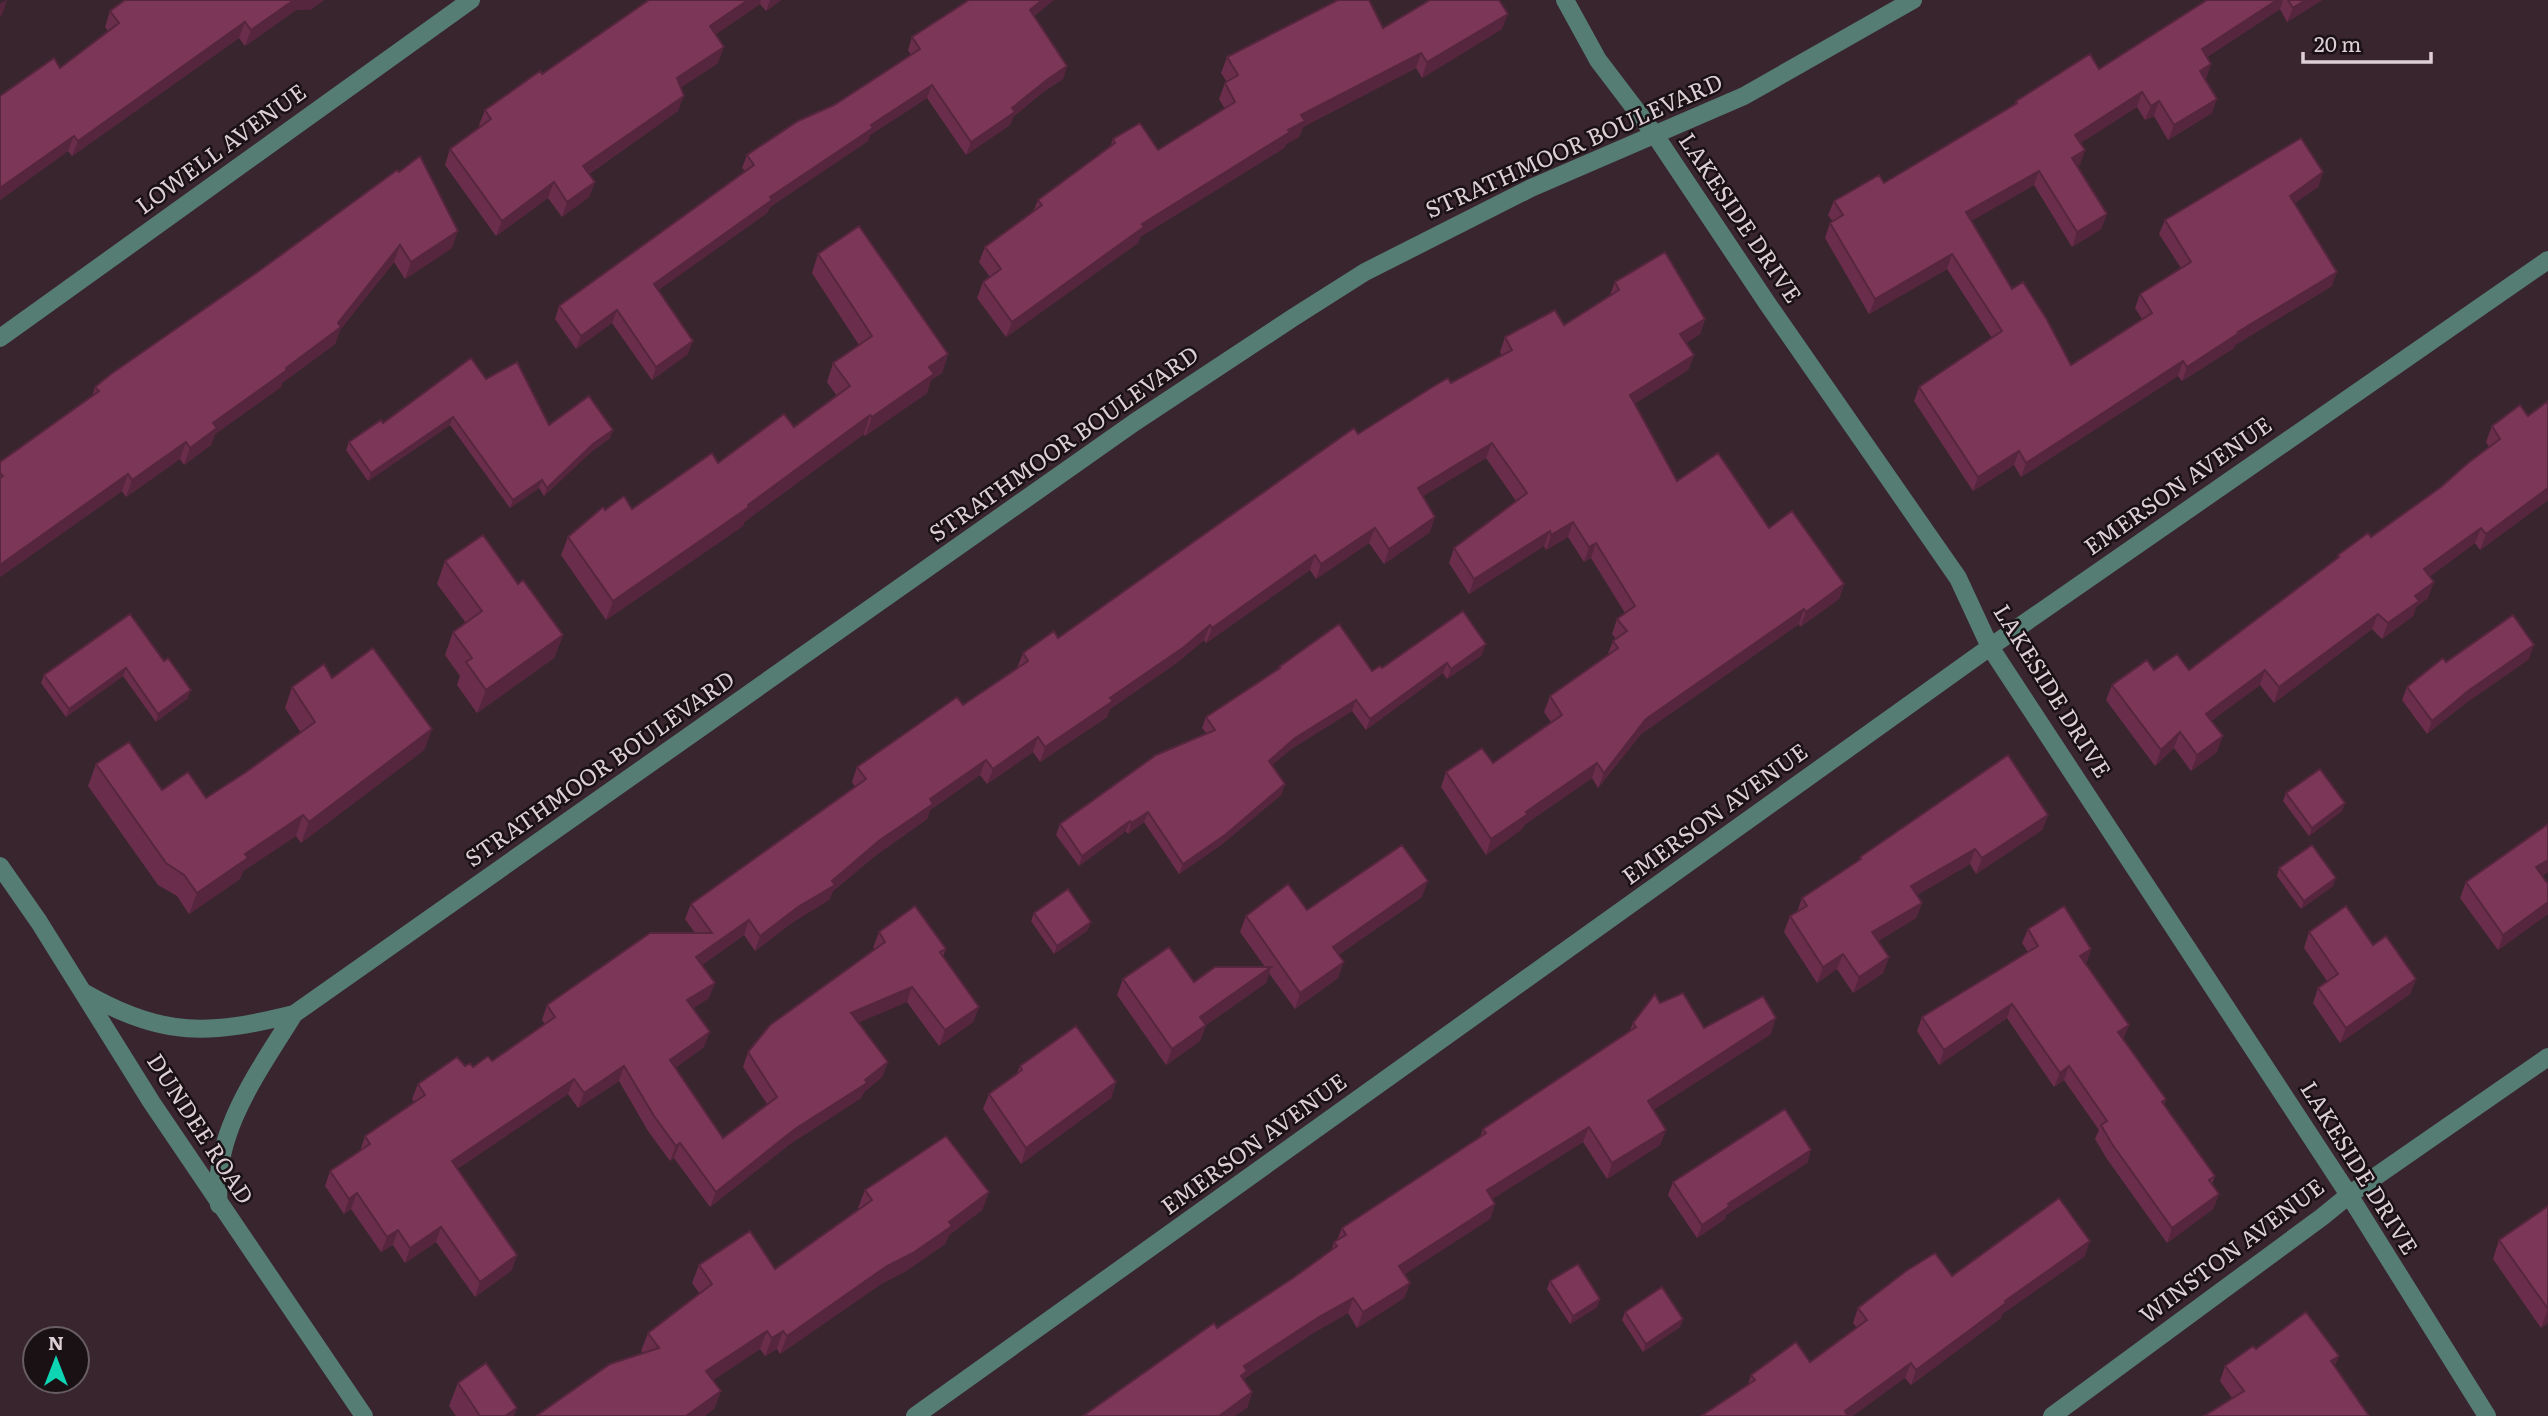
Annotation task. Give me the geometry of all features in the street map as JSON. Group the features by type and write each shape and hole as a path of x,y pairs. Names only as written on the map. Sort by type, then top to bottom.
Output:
{"street":[{"name":"LOWELL AVENUE","path":"0,338 471,0"},
{"name":"LAKESIDE DRIVE","path":"1565,0 1598,60 1655,135 1767,303 1958,578 1990,647 2349,1195 2487,1416"},
{"name":"STRATHMOOR BOULEVARD","path":"219,1205 220,1163 236,1113 256,1074 294,1014 1135,422 1294,317 1366,272 1507,200 1744,96 1913,0"},
{"name":"EMERSON AVENUE","path":"915,1416 1990,647 2548,260"},
{"name":"DUNDEE ROAD","path":"0,866 219,1205 364,1416"},
{"name":"STRATHMOOR BOULEVARD","path":"82,991 131,1017 193,1029 222,1029 294,1014"},
{"name":"WINSTON AVENUE","path":"2052,1416 2349,1195 2548,1057"}],"building":[{"path":"125,0 294,0 251,30 245,22 78,141 74,136 0,188 0,96 54,58 60,68 119,23 110,11"},
{"path":"649,0 748,0 710,26 724,47 677,78 684,96 583,166 595,182 567,202 554,182 502,221 450,149 491,119 485,110"},
{"path":"969,0 1042,0 1030,10 1067,66 1012,108 1015,112 971,142 932,85 770,197 772,200 654,284 693,341 656,367 617,310 581,336 559,306 754,165 747,155 798,121 834,105 920,49 912,37"},
{"path":"1338,0 1369,0 1383,28 1430,0 1499,0 1508,14 1427,62 1421,53 1301,115 1305,121 1288,130 1290,132 1142,224 1144,227 1012,322 983,282 1001,269 985,247 1042,205 1038,200 1115,143 1113,139 1140,123 1158,150 1235,102 1225,83 1238,75 1227,57"},
{"path":"2207,0 2277,0 2202,49 2211,64 2200,71 2217,99 2174,125 2159,101 2151,106 2142,92 2075,135 2085,150 2072,158 2107,214 2077,232 2039,171 1966,212 2012,289 2023,282 2071,365 2152,313 2140,294 2191,262 2165,220 2301,138 2323,172 2290,196 2337,272 2238,332 2187,367 2183,361 2026,463 2019,451 1978,477 1919,387 2002,331 1952,254 1875,299 1830,223 1843,215 1834,201 1879,175 1884,183 2017,103 2016,101 2090,54 2099,69"},
{"path":"2288,0 2305,0 2293,8"},
{"path":"420,156 458,231 411,262 400,245 338,323 341,327 213,423 217,428 190,448 186,442 132,480 128,474 0,565 0,478 3,476 0,473 0,462 99,391 95,387 111,374"},
{"path":"859,226 948,354 929,367 934,374 872,417 870,415 748,505 749,507 613,601 568,537 603,507 605,510 624,496 632,509 712,453 718,463 784,414 794,427 850,386 833,363 872,336 818,254"},
{"path":"1665,252 1705,319 1680,334 1694,355 1630,395 1677,481 1718,453 1769,528 1792,511 1844,584 1646,719 1604,773 1597,763 1491,839 1446,772 1482,748 1493,763 1562,715 1550,696 1618,648 1613,641 1627,631 1617,619 1635,606 1596,543 1589,547 1573,522 1551,535 1550,531 1474,579 1454,548 1527,493 1492,443 1418,488 1435,517 1389,549 1375,528 1321,564 1315,555 1212,628 1210,625 1184,647 1110,698 1113,701 1045,747 1038,737 993,769 986,760 930,799 933,804 880,840 832,881 835,885 798,907 760,936 749,920 696,957 715,983 687,1000 710,1032 670,1060 723,1138 777,1097 748,1052 770,1025 885,942 879,932 915,906 946,949 940,952 979,1007 945,1030 912,987 851,1013 888,1062 865,1080 867,1083 795,1129 716,1192 680,1143 676,1146 654,1116 624,1066 584,1093 574,1079 452,1161 517,1255 480,1282 441,1227 410,1248 398,1230 387,1237 357,1193 349,1199 330,1171 370,1144 365,1136 425,1095 418,1084 457,1057 465,1066 470,1063 473,1067 488,1056 492,1061 555,1017 547,1005 650,933 712,933 691,904 866,779 857,767 957,697 963,705 1028,661 1023,653 1054,631 1058,638 1354,428 1358,434 1448,378 1451,383 1512,350 1505,337 1555,310 1564,325 1619,290 1615,282"},
{"path":"471,358 486,379 517,362 549,425 589,396 613,430 593,444 547,488 542,480 513,500 453,417 371,473 349,442 381,420 383,423"},
{"path":"2548,401 2548,488 2486,534 2481,528 2424,569 2434,582 2415,596 2419,601 2388,623 2378,614 2279,687 2265,670 2206,714 2223,736 2197,755 2180,732 2161,750 2112,685 2147,660 2154,670 2177,654 2189,670 2368,533 2371,537 2441,487 2500,439 2492,426 2520,405 2528,416"},
{"path":"483,535 518,584 523,580 563,635 486,690 466,662 472,658 453,632 482,611 445,561"},
{"path":"1463,611 1486,644 1451,669 1447,663 1370,719 1356,700 1295,738 1269,761 1285,784 1225,835 1183,864 1148,812 1131,823 1130,821 1082,856 1060,824 1156,755 1215,730 1206,717 1280,668 1339,624 1372,671 1380,666 1382,668"},
{"path":"130,614 164,661 168,658 191,690 158,714 126,668 69,709 44,675"},
{"path":"2513,615 2534,645 2468,691 2432,721 2407,687 2443,658 2446,662"},
{"path":"373,648 432,729 309,822 303,815 245,854 248,858 197,893 184,875 166,863 96,764 129,742 162,790 188,772 206,798 315,722 292,687 324,664 332,678"},
{"path":"2008,755 2048,815 1982,858 1975,849 1911,886 1922,903 1872,932 1889,957 1859,977 1843,954 1823,967 1790,916 1807,906 1802,898"},
{"path":"2320,769 2345,803 2312,828 2286,793"},
{"path":"2548,824 2548,860 2536,867 2548,884 2548,902 2503,935 2466,882"},
{"path":"1402,845 1428,881 1333,947 1344,962 1300,993 1246,916 1288,884 1307,910"},
{"path":"2312,845 2336,878 2304,901 2279,868"},
{"path":"1068,889 1091,922 1057,946 1034,913"},
{"path":"2064,906 2091,949 2080,956 2129,1025 2118,1032 2166,1099 2162,1102 2215,1176 2209,1180 2219,1194 2172,1228 2112,1144 2101,1125 2107,1121 2069,1066 2060,1073 2012,1004 1944,1050 1922,1017 2038,946 2028,929"},
{"path":"2346,906 2373,945 2386,936 2416,979 2346,1028 2318,988 2338,974 2309,932"},
{"path":"1169,947 1194,982 1215,967 1271,967 1200,1017 1206,1025 1172,1049 1123,979"},
{"path":"1683,993 1704,1028 1763,996 1776,1018 1648,1101 1666,1130 1612,1163 1589,1127 1487,1190 1495,1204 1399,1266 1410,1283 1363,1312 1353,1298 1244,1366 1247,1371 1241,1376 1252,1392 1219,1416 1083,1416 1214,1323 1217,1328 1293,1278 1337,1246 1334,1242 1346,1235 1342,1228 1486,1133 1483,1129 1636,1027 1633,1023 1655,994 1660,1003"},
{"path":"1076,1026 1116,1082 1026,1148 989,1094 1022,1070 1020,1066"},
{"path":"1785,1109 1811,1150 1728,1204 1730,1206 1702,1225 1673,1182"},
{"path":"946,1136 989,1192 949,1222 952,1226 913,1253 887,1266 787,1336 783,1331 772,1338 767,1331 706,1371 721,1391 686,1416 536,1416 610,1364 659,1348 648,1333 712,1284 699,1265 750,1231 775,1269 872,1200 865,1190"},
{"path":"2059,1198 2090,1241 2005,1301 2006,1303 1916,1370 1911,1363 1845,1411 1848,1416 1701,1416 1755,1380 1751,1375 1796,1342 1810,1362 1867,1320 1858,1308 1906,1271 1935,1253 1952,1276"},
{"path":"2548,1206 2548,1309 2499,1240"},
{"path":"1578,1264 1600,1299 1573,1316 1550,1281"},
{"path":"1662,1287 1683,1319 1646,1344 1625,1312"},
{"path":"2306,1312 2339,1356 2331,1361 2369,1416 2204,1416 2244,1391 2225,1366 2253,1346 2256,1349"},
{"path":"486,1363 517,1408 505,1416 480,1416 458,1383"}]}
